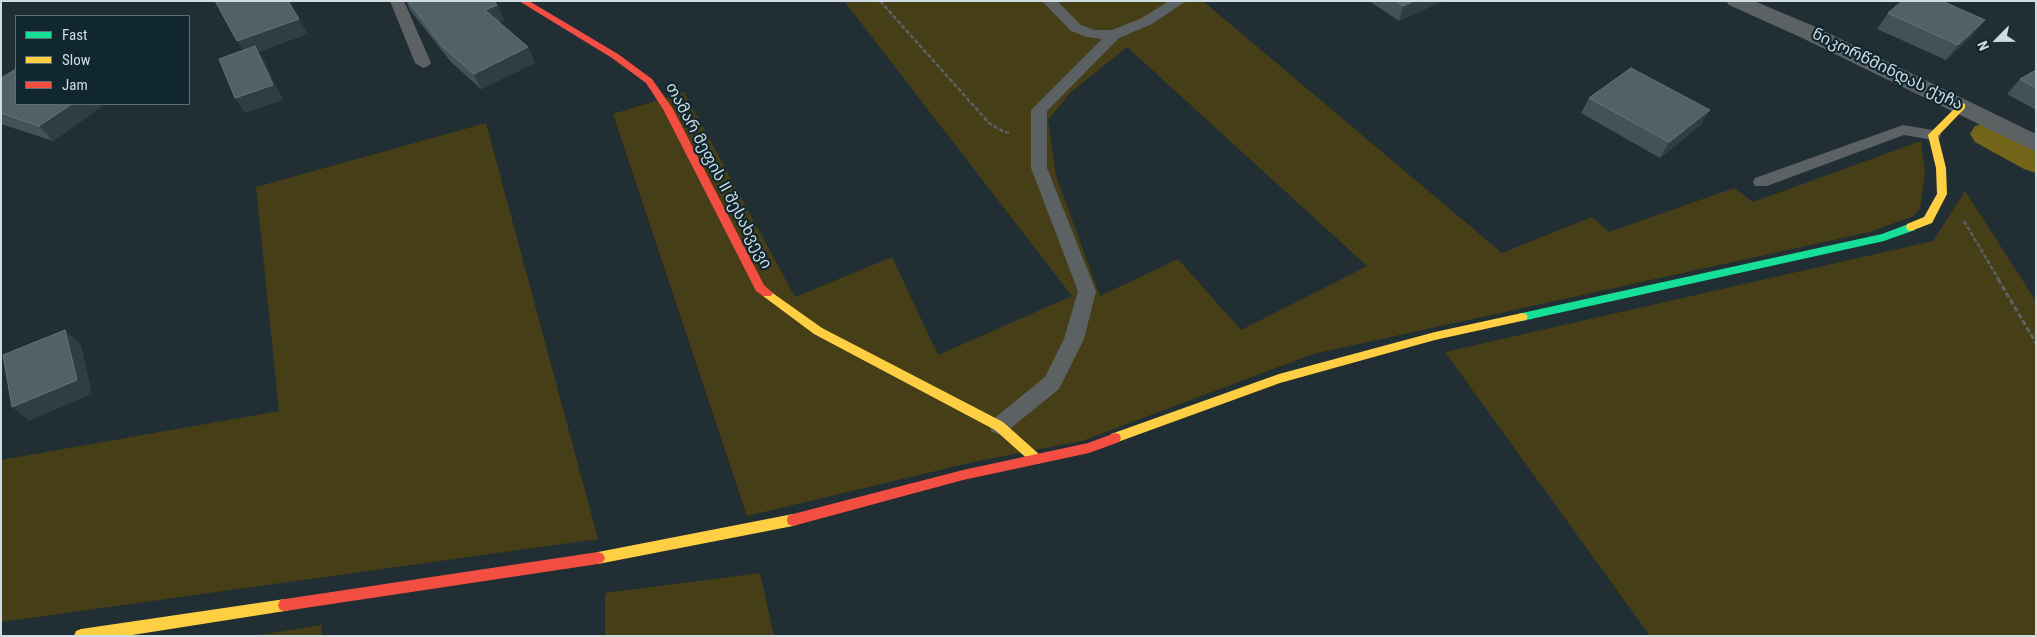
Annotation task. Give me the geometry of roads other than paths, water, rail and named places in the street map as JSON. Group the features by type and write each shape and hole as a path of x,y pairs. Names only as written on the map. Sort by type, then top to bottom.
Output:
{"street":[{"name":"თამარ მეფის II შესახვევი","path":"523,1 615,56 649,81 668,109 760,288 818,331 999,426 1036,459"},
{"name":"ნიკორწმინდას ქუჩა","path":"1736,1 1808,32 2036,144"},
{"path":"81,636 590,559 796,519 963,476 1089,448 1279,379 1436,336 1884,237 1928,220 1942,194 1941,168 1933,135 1962,106"}],"lane":[{"path":"397,1 423,63"},
{"path":"1049,1 1076,28 1092,34 1114,35"},
{"path":"999,426 1052,383 1074,339 1087,291 1039,168 1039,110 1114,35 1147,21 1179,1"},
{"path":"1761,182 1903,130 1933,135"}],"waterway":[{"path":"1987,134 2036,161"}]}
